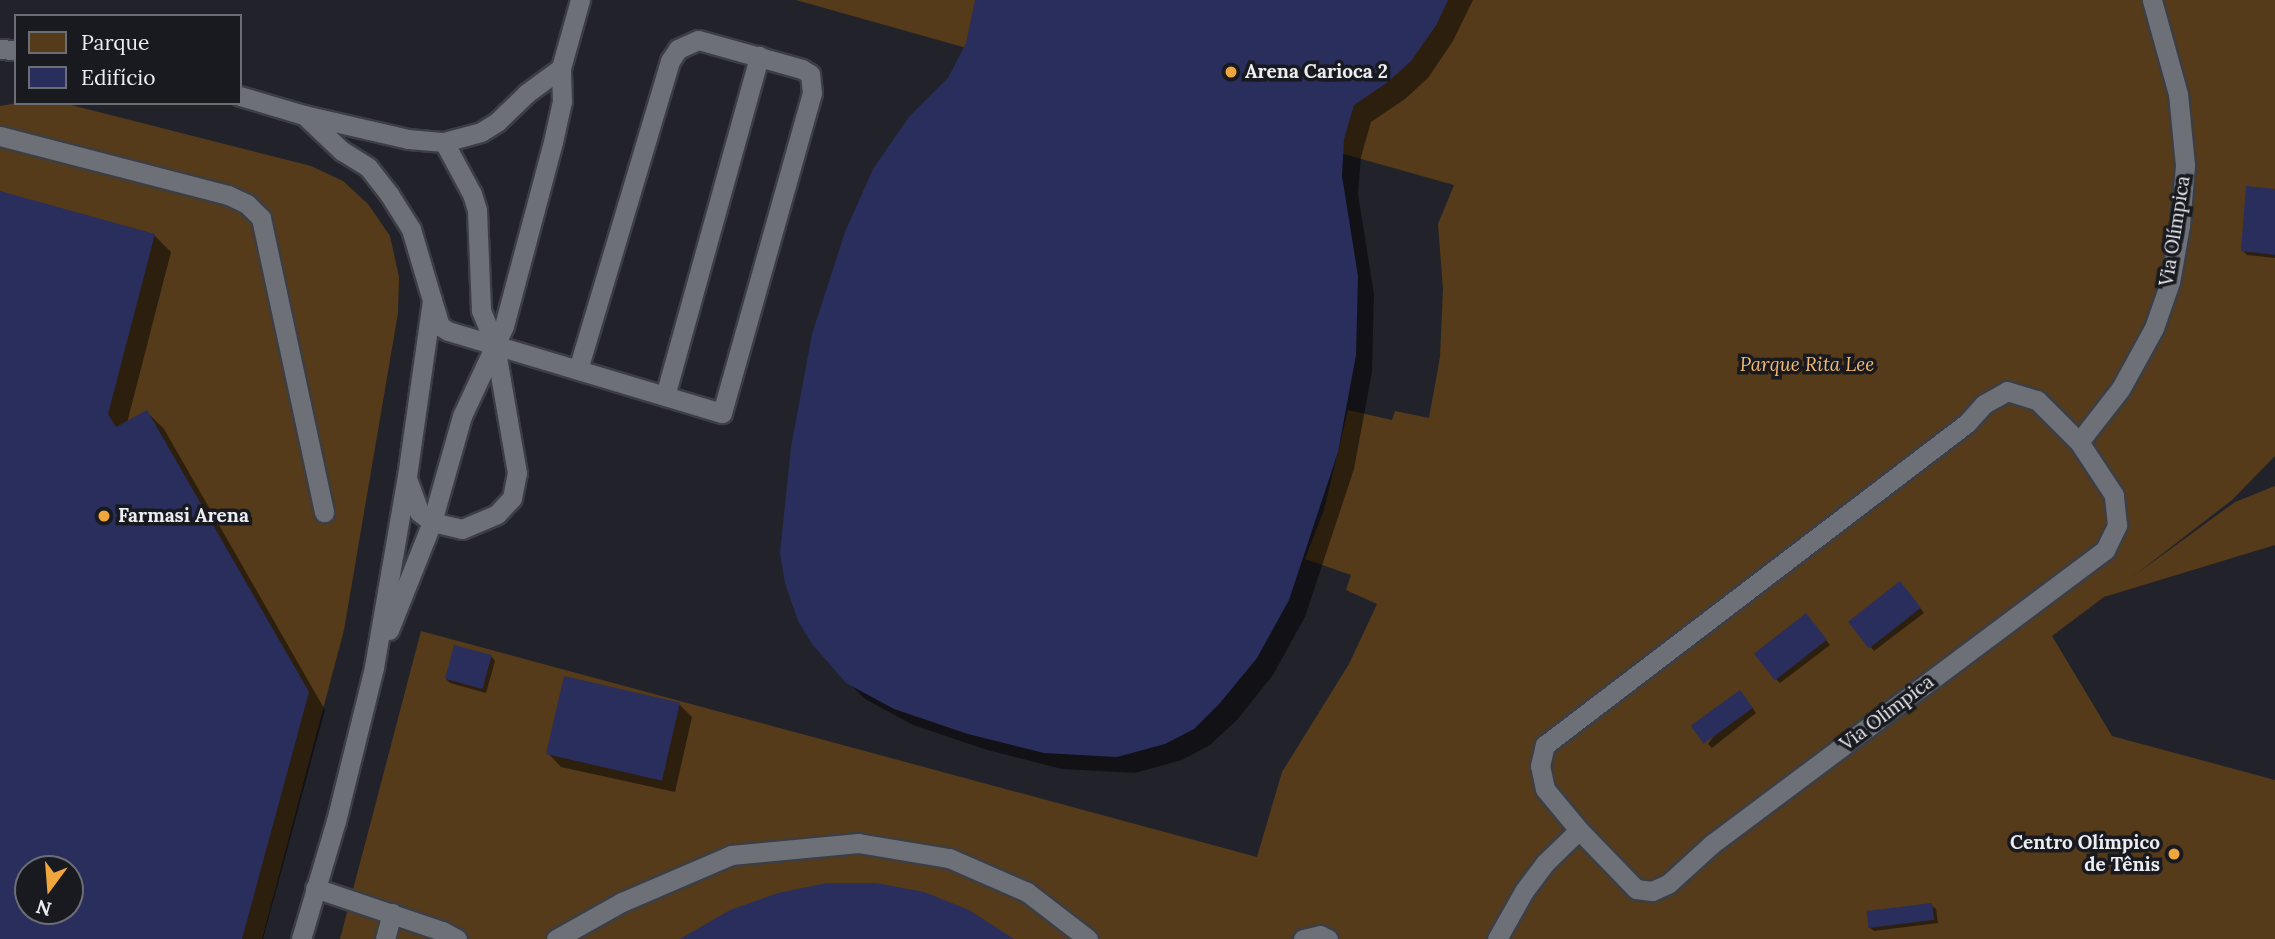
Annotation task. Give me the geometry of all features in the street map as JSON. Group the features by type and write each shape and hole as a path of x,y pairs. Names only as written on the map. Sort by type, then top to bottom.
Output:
{"street":[{"path":"374,667 432,522 463,416 504,326 554,142 562,101 561,68 580,0"},
{"name":"Via Olímpica","path":"2079,442 2121,388 2154,328 2170,282 2180,225 2185,165 2178,94 2152,0"},
{"path":"304,115 342,151 368,167 389,194 411,229 440,326 457,334 722,414 812,93 810,74 802,69 698,40 678,49 670,61 578,370"},
{"path":"665,396 759,56"},
{"path":"242,97 304,115 408,139 444,142 481,132 497,122 527,93 561,68"},
{"path":"0,136 228,195 247,204 261,218 324,512"},
{"path":"407,477 419,512 432,522 462,528 481,523 497,514 512,498 517,473 495,345 481,310 477,210 472,194 444,142"},
{"path":"301,939 336,821 374,667 407,477 432,300"},
{"name":"Via Olímpica","path":"2007,391 2037,400 2079,442 2114,495 2118,525 2105,550 1712,844 1668,884 1652,891 1636,889 1579,831 1545,789 1540,766 1545,745 1966,423 1984,404 2007,391"},
{"path":"1497,939 1524,891 1545,863 1579,831"},
{"path":"556,939 622,902 731,855 858,843 949,859 1027,892 1088,939"},
{"path":"315,888 392,913 457,939"},
{"path":"385,939 392,913"},
{"path":"1303,939 1320,935 1328,939"}],"green space":[{"name":"Parque Rita Lee","path":"796,0 2275,0 2275,456 2232,500 2131,578 2235,502 2275,486 2275,545 2104,597 2052,636 2112,736 2275,780 2275,939 340,939 421,631 1257,857 1282,772 1349,664 1377,604 1346,590 1351,575 1305,559 1324,510 1348,410 1392,420 1395,411 1429,418 1440,357 1443,289 1438,224 1454,185"},
{"path":"14,104 71,105 311,166 343,181 368,204 390,236 399,277 398,313 344,630 262,939 0,939 0,106"}],"building":[{"path":"975,0 1448,0 1437,24 1411,61 1388,82 1354,105 1344,139 1342,176 1358,276 1356,355 1338,452 1289,600 1257,658 1220,703 1194,729 1165,744 1117,757 1044,753 968,734 894,709 846,683 812,644 798,621 785,583 780,553 791,447 812,334 845,232 873,169 909,117 948,78 966,43"},
{"path":"2246,186 2275,189 2275,255 2241,251"},
{"name":"Farmasi Arena","path":"0,191 155,234 108,414 116,427 147,410 309,692 242,939 0,939"},
{"path":"1900,581 1921,608 1869,648 1848,622"},
{"path":"1806,613 1827,640 1775,680 1754,654"},
{"path":"454,645 492,655 483,689 445,679"},
{"path":"564,676 680,703 662,781 546,754"},
{"path":"1740,690 1753,708 1704,744 1691,726"},
{"path":"827,883 876,883 924,892 969,910 1014,939 680,939 730,910 778,893"},
{"path":"1932,903 1934,920 1869,928 1866,911"}],"place":[{"name":"Arena Carioca 2","path":"1231,72"},
{"name":"Farmasi Arena","path":"104,516"},
{"name":"Centro Olímpico de Tênis","path":"2174,854"}]}
